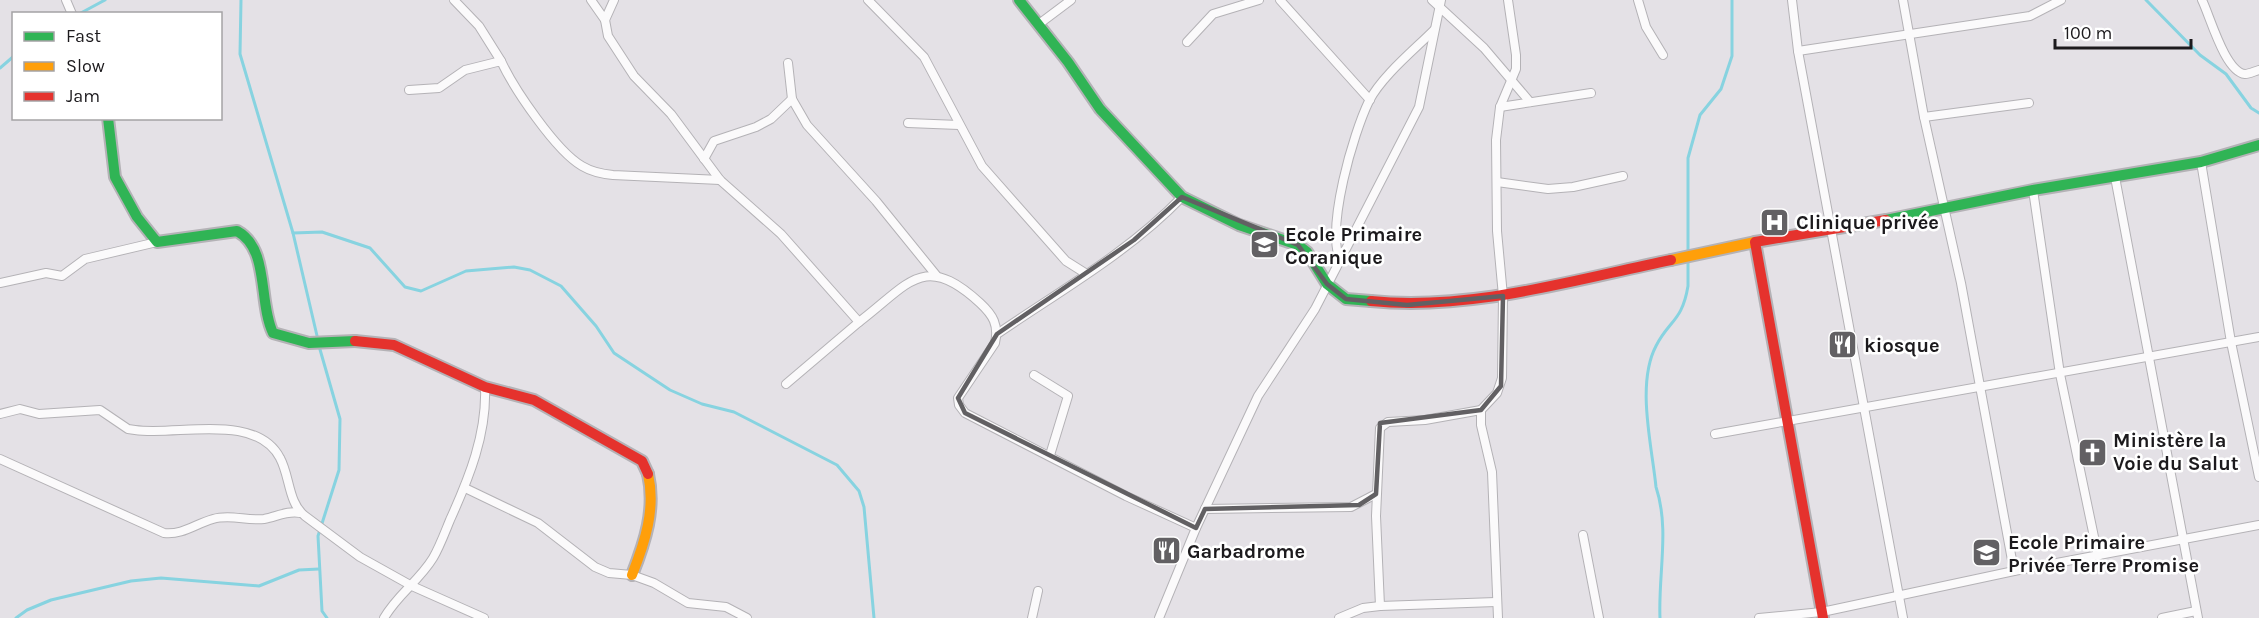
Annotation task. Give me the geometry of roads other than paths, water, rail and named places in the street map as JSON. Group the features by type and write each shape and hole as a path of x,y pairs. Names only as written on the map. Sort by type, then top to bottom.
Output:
{"street":[{"path":"454,0 479,26 554,141 580,165 598,173 613,176 720,180"},
{"path":"591,0 605,20 611,44 624,64 671,114 720,180 781,234 859,322"},
{"path":"605,20 614,0"},
{"path":"868,0 924,57 982,166 1066,261 1085,273"},
{"path":"1019,0 1040,24 1100,109 1182,197 1239,225 1298,245 1306,252 1327,284 1346,299 1370,303 1433,305 1503,296 1617,269 1755,242 1831,231 2033,190 2201,162 2259,146"},
{"path":"1040,24 1071,0"},
{"path":"1187,42 1213,14 1259,0"},
{"path":"1280,0 1370,100"},
{"path":"1380,606 1377,494 1380,428 1383,424 1481,410 1497,393 1502,378 1503,296 1497,231 1496,140 1500,107 1512,82 1516,55 1508,0"},
{"path":"1638,0 1646,27 1663,55"},
{"path":"1792,0 1798,51 1903,618"},
{"path":"1903,0 1924,117 1961,283 2014,571"},
{"path":"1798,51 2030,16 2061,0"},
{"path":"2202,0 2226,58 2234,69 2244,74 2259,70"},
{"path":"1437,2 1484,48 1530,102"},
{"path":"1159,618 1196,528 1258,396 1315,309 1419,107 1437,2"},
{"path":"1340,260 1334,240 1347,164 1370,100 1397,66 1434,30"},
{"path":"409,90 439,88 465,70 501,61"},
{"path":"788,63 792,99 807,125 876,201 936,275 960,284 990,313 997,334 995,343 958,398 959,405 965,413 1126,496 1196,528"},
{"path":"1500,107 1591,93"},
{"path":"704,159 714,141 756,128 771,119 792,99"},
{"path":"1924,117 2030,103"},
{"path":"108,120 116,177 137,217 157,242"},
{"path":"908,123 958,124"},
{"path":"2201,162 2231,342 2259,477"},
{"path":"1497,182 1548,189 1573,187 1623,176"},
{"path":"2115,177 2197,614 2162,618"},
{"path":"2033,190 2060,374 2098,556"},
{"path":"997,334 1160,220 1182,197"},
{"path":"0,284 46,273 62,276 86,260 157,242 237,231 244,233 258,256 265,317 273,333 309,343 380,341 410,351 485,387 534,400 642,461 650,474 651,493 644,546 632,575"},
{"path":"1755,242 1823,615"},
{"path":"786,384 859,322 914,280 936,275"},
{"path":"1715,434 1979,389 2259,337"},
{"path":"1034,375 1068,396 1050,455"},
{"path":"384,618 394,600 412,586 434,557 465,488 476,456 484,415 485,387"},
{"path":"0,414 20,409 39,414 100,410 135,430 205,429 261,436 270,443 280,457 300,513"},
{"path":"1481,410 1481,425 1492,472 1498,618"},
{"path":"0,459 164,533 182,533 213,519 235,516 258,520 290,512 300,513 360,557 412,586 484,618"},
{"path":"465,488 538,523 595,567 609,573 632,575 654,583 688,603 726,607 747,618"},
{"path":"1205,509 1351,507 1377,494"},
{"path":"1759,618 1823,615 1899,595 2014,571 2259,525"},
{"path":"1583,536 1599,618"},
{"path":"1032,618 1038,591"},
{"path":"1339,618 1363,609 1380,606 1496,602"}],"waterway":[{"path":"83,12 105,0"},
{"path":"241,0 240,54 293,233 318,340"},
{"path":"1660,618 1663,536 1647,415 1647,378 1656,346 1679,314 1688,286 1688,158 1700,115 1721,89 1732,56 1732,0"},
{"path":"2146,0 2200,55 2226,74 2251,108 2259,113"},
{"path":"0,68 12,58"},
{"path":"293,233 322,232 370,248 405,287 421,291 466,271 514,267 530,270 561,286 596,326 614,353 670,390 702,404 734,412 837,465 859,491 864,507 874,618"},
{"path":"319,346 340,419 339,470 318,536 322,611 327,618"},
{"path":"16,618 27,610 51,600 131,581 161,578 259,586 299,570 319,569"}],"place":[{"name":"Clinique privée","path":"1775,222"},
{"name":"Ecole Primaire Coranique","path":"1264,245"},
{"name":"kiosque","path":"1843,345"},
{"name":"Ministère la Voie du Salut","path":"2092,452"},
{"name":"Garbadrome","path":"1166,551"},
{"name":"Ecole Primaire Privée Terre Promise","path":"1987,553"}]}
